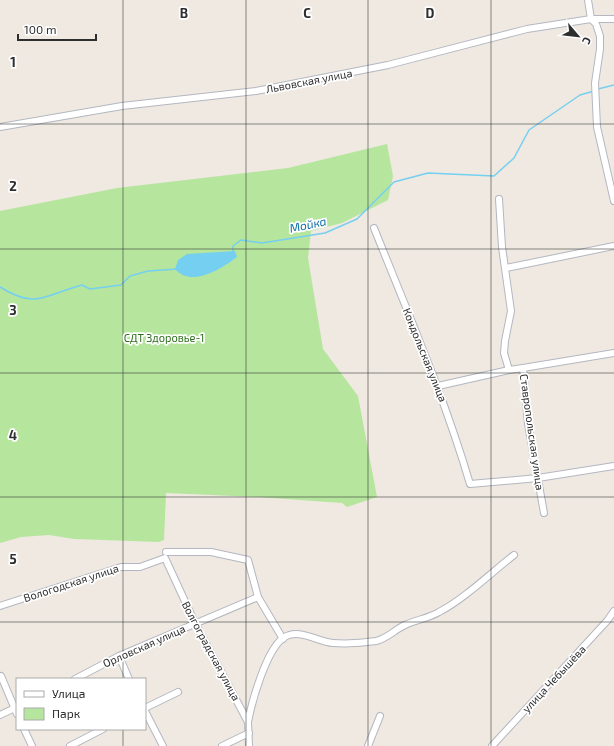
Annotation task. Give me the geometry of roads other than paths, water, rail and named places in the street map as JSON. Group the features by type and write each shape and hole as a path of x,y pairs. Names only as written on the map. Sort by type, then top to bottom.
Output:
{"street":[{"path":"588,0 591,19 596,24 600,36 600,50 595,83 597,127 614,201"},
{"name":"Львовская улица","path":"0,127 122,106 256,91 388,65 527,29 591,19 614,19"},
{"name":"Ставропольская улица","path":"499,199 502,247 511,311 504,353 509,370 523,368 528,424 544,514"},
{"name":"Кондольская улица","path":"374,228 438,386 456,434 470,484 538,478"},
{"path":"506,268 614,246"},
{"path":"523,368 614,352"},
{"path":"438,386 509,370"},
{"path":"538,478 614,466"},
{"name":"Вологодская улица","path":"0,606 121,567 140,567 165,555 211,552 248,560 258,597"},
{"name":"Волгоградская улица","path":"165,555 195,623 248,722 250,746"},
{"path":"248,722 251,707 262,673 270,657 283,639 294,634 323,642 342,644 369,642 384,638 404,625 438,613 450,606 514,555"},
{"path":"258,597 283,639"},
{"name":"Орловская улица","path":"77,678 119,656 258,597"},
{"name":"улица Чебышёва","path":"492,746 607,621 614,611"},
{"path":"119,656 129,678"},
{"path":"0,715 16,710 2,676"},
{"path":"146,708 178,692"},
{"path":"146,713 163,746"},
{"path":"368,746 380,716"},
{"path":"24,730 32,746"},
{"path":"70,746 101,730"},
{"path":"222,746 249,733"}],"water":[{"path":"235,251 237,257 223,267 206,275 189,277 175,269 178,260 187,254"}],"waterway":[{"name":"Мойка","path":"598,89 614,85"},
{"name":"Мойка","path":"233,252 233,246 241,240 262,243 325,233 357,219 394,182 428,173 494,176 514,158 529,130 580,95 594,91"},
{"name":"Мойка","path":"0,287 23,298 32,299 49,296 82,285 90,289 121,285 130,276 148,271 177,269"}],"park label":[{"name":"СДТ Здоровье-1","path":"164,338"}]}
